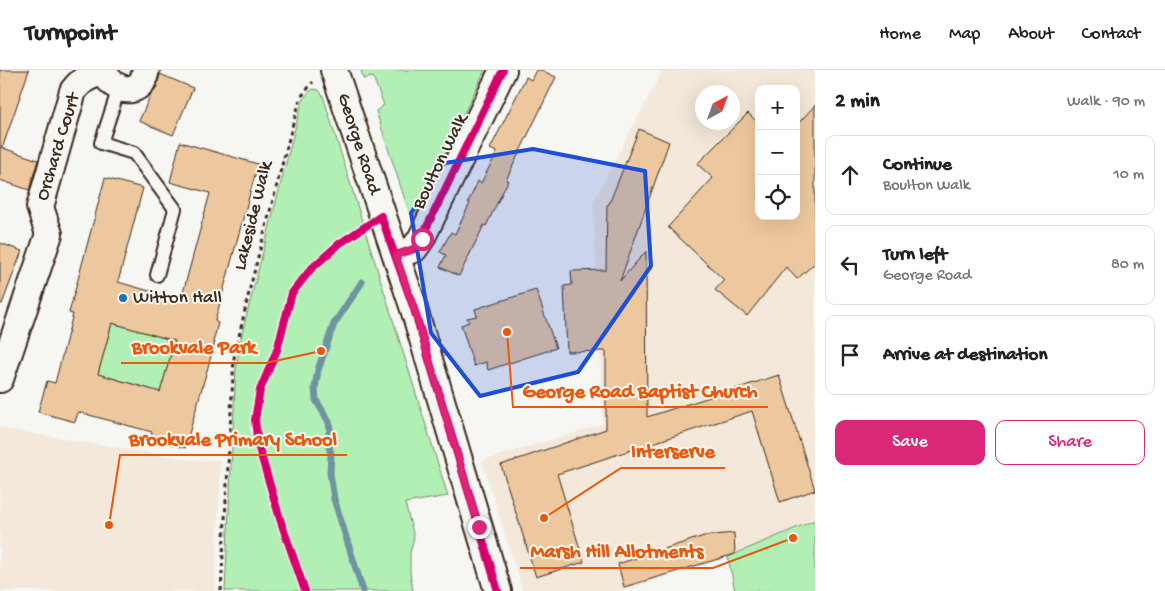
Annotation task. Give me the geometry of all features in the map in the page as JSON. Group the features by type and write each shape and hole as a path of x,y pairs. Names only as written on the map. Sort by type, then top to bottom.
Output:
{"street":[{"name":"Orchard Court","path":"0,379 49,234 40,207 73,91 80,81 93,74 109,77 124,89 134,88 142,82 146,70"},
{"name":"Boulton Walk","path":"396,255 414,249 422,239 503,70"},
{"name":"George Road","path":"325,75 396,255 498,591"}],"lane":[{"path":"109,77 101,143 134,153 175,209 157,275"}],"highlighted area":[{"path":"533,149 645,171 651,266 578,372 480,396 431,333 411,213 445,163"}],"shaded area":[{"path":"663,70 815,70 815,520 728,557 622,591 523,591 482,461 603,424 593,202"},
{"path":"0,428 191,460 221,460 215,591 0,591"}],"green space":[{"path":"361,70 485,70 413,219 376,111 384,105 373,77 363,79"},
{"path":"313,89 319,90 323,96 448,496 405,503 414,537 410,553 410,573 413,591 225,591 236,368 242,333 300,108 306,95"},
{"path":"112,323 175,341 160,392 98,374"},
{"path":"815,520 815,591 735,591 728,557"}],"building":[{"path":"0,70 29,70 3,146 0,146"},
{"path":"536,70 541,70 556,77 506,180 508,181 459,276 440,267 446,255 440,252 451,232 455,234 478,181 481,183 497,152 490,149 526,77 531,80"},
{"path":"160,74 193,88 173,135 139,121 151,94 157,87"},
{"path":"815,105 815,263 797,279 786,267 747,316 715,290 724,280 668,227 713,178 697,164 731,130 740,130 740,121 748,113 755,120 755,220 800,220 800,122"},
{"path":"639,129 669,142 620,281 646,251 647,417 779,375 815,490 780,502 752,411 557,474 584,562 536,577 501,465 606,429 606,351 567,352 564,286 572,285 571,271 606,270 607,205"},
{"name":"Witton Hall","path":"180,142 258,164 215,321 218,323 213,342 215,342 185,448 151,439 152,432 78,412 75,422 38,412 47,381 55,383 73,314 69,313 105,178 143,188 118,282 181,300 210,193 170,182","holes":["112,323 175,341 160,392 98,374"]},
{"path":"0,147 38,160 29,190 0,180"},
{"path":"0,243 22,251 2,304 0,304"},
{"path":"536,290 556,348 488,370 486,362 474,366 461,325 469,322 467,318 477,316 475,309"},
{"path":"734,533 735,554 624,587 618,564 704,536"}],"waterway":[{"path":"362,282 334,324 318,370 315,388 316,400 329,422 330,430 327,439 331,454 330,473 334,499 363,591"}],"cycle path":[{"path":"396,255 414,249 421,239 503,70"},
{"path":"305,591 281,522 258,445 255,420 260,390 277,350 292,293 311,269 339,244 381,216 414,309 498,591"}],"place":[{"name":"Witton Hall","path":"123,298"},
{"name":"George Road Baptist Church","path":"507,332"},
{"name":"Brookvale Park","path":"321,351"},
{"name":"Interserve","path":"544,518"},
{"name":"Brookvale Primary School","path":"109,525"},
{"name":"Marsh Hill Allotments","path":"793,538"}],"route":[{"path":"422,239 414,249 396,255 446,413 479,527"}]}
